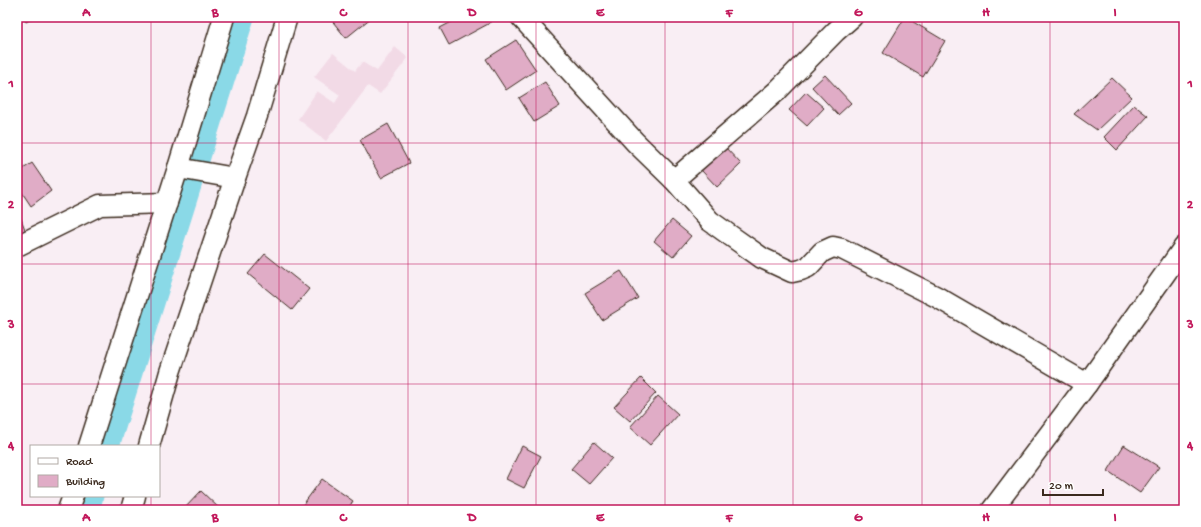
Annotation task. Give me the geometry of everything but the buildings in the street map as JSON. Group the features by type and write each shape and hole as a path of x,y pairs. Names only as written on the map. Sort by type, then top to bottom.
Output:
{"street":[{"path":"89,445 167,203 181,169 224,17"},
{"path":"149,445 170,372 234,178 257,116 287,17"},
{"path":"521,17 634,142 674,180 710,221 762,258 792,272 808,267 822,252 833,247 842,249 937,297 1087,384"},
{"path":"674,180 777,91 836,31 852,17"},
{"path":"181,169 234,178"},
{"path":"17,246 100,206 167,203"},
{"path":"992,510 1087,384 1184,247"},
{"path":"68,510 73,497"},
{"path":"131,510 135,497"}],"shaded area":[{"path":"395,47 408,58 380,94 368,86 326,141 298,119 317,91 335,103 340,95 314,77 333,53 355,71 362,62 377,71"}],"waterway":[{"path":"109,445 244,17"},
{"path":"89,510 93,497"}]}
